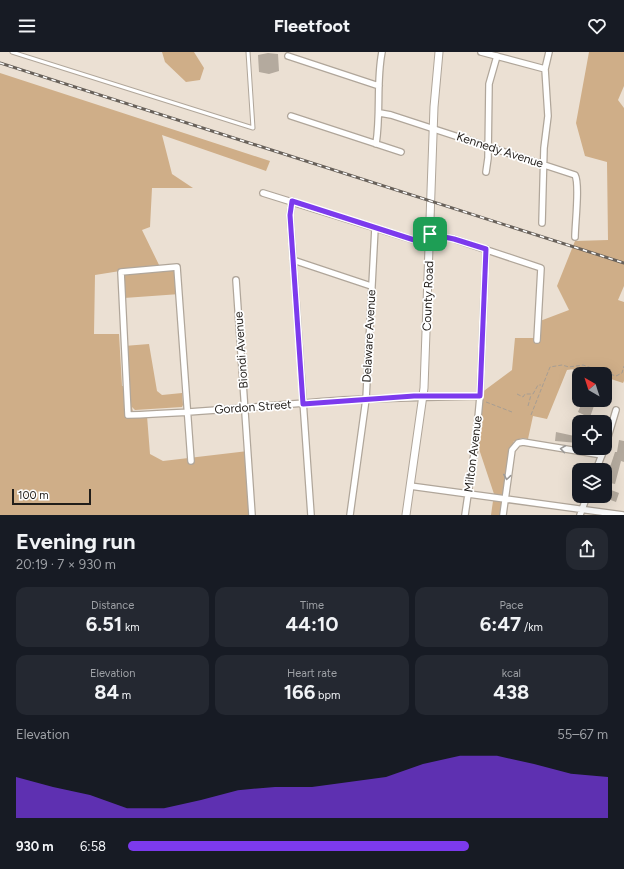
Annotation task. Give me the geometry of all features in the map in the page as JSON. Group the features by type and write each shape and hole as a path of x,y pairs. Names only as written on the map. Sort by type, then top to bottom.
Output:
{"street":[{"path":"376,144 380,112 379,86 382,52"},
{"name":"County Road","path":"406,515 423,396 430,245 435,79 439,52"},
{"path":"481,52 545,69"},
{"path":"542,223 544,164 548,116 545,69 549,52"},
{"path":"288,56 379,86"},
{"path":"486,172 489,84 497,56"},
{"name":"Kennedy Avenue","path":"380,112 571,173 576,177 575,237"},
{"path":"291,116 401,152"},
{"path":"263,193 430,245"},
{"path":"292,201 290,215 311,515"},
{"name":"Delaware Avenue","path":"350,515 366,399 375,228"},
{"path":"430,234 454,239 517,258 542,269 537,340"},
{"name":"Milton Avenue","path":"464,515 476,440 480,396 486,249"},
{"path":"293,260 371,286"},
{"name":"Gordon Street","path":"187,411 177,267 121,272 128,415 366,399 423,396 480,396"},
{"name":"Biondi Avenue","path":"236,280 246,408 252,515"},
{"path":"612,423 616,410"},
{"path":"187,411 191,460"},
{"path":"503,515 504,498 514,446 523,442 572,450"},
{"path":"599,463 602,455"},
{"path":"410,486 623,515"},
{"path":"580,515 584,503"}],"lane":[{"path":"12,52 253,128 248,52"}],"path":[{"path":"530,415 548,369 556,365 569,367 583,365 616,376 622,373 624,366"},
{"path":"528,406 532,394 535,393 537,384 542,386"},
{"path":"517,394 523,397 525,394 532,394"},
{"path":"491,403 512,412"}],"shaded area":[{"path":"162,52 194,52 204,68 200,80 186,82 165,62"},
{"path":"589,52 624,52 624,86 618,100 624,108 624,286 618,300 624,302 624,381 623,383 612,379 612,367 572,367 572,369 567,370 547,419 533,416 528,439 522,438 513,442 516,443 509,479 506,515 491,515 494,494 477,443 481,393 512,370 515,338 539,338 540,321 569,310 557,286 575,241 608,240 607,162 585,156 576,123"},
{"path":"0,73 270,161 266,171 162,135 172,174 193,188 152,188 150,227 142,230 161,269 179,268 180,294 124,298 120,271 95,275 94,334 119,334 122,386 127,386 124,346 149,344 157,391 162,395 182,393 182,407 135,410 132,407 134,417 147,416 150,454 163,461 248,451 252,515 0,515"}],"building":[{"path":"268,53 278,54 279,71 269,74 259,72 258,55"},
{"path":"580,407 594,407 591,415 584,415 578,412"},
{"path":"556,432 572,435 572,442 555,441"},
{"path":"619,440 624,441 624,462 621,461 615,484 612,483 611,463 615,452 617,452"},
{"path":"612,490 619,493 616,502 612,500"}],"railway":[{"path":"0,63 624,263"}],"route":[{"path":"292,201 430,245 430,234 454,239 486,249 480,396 414,396 303,404 290,215 292,201"}]}
